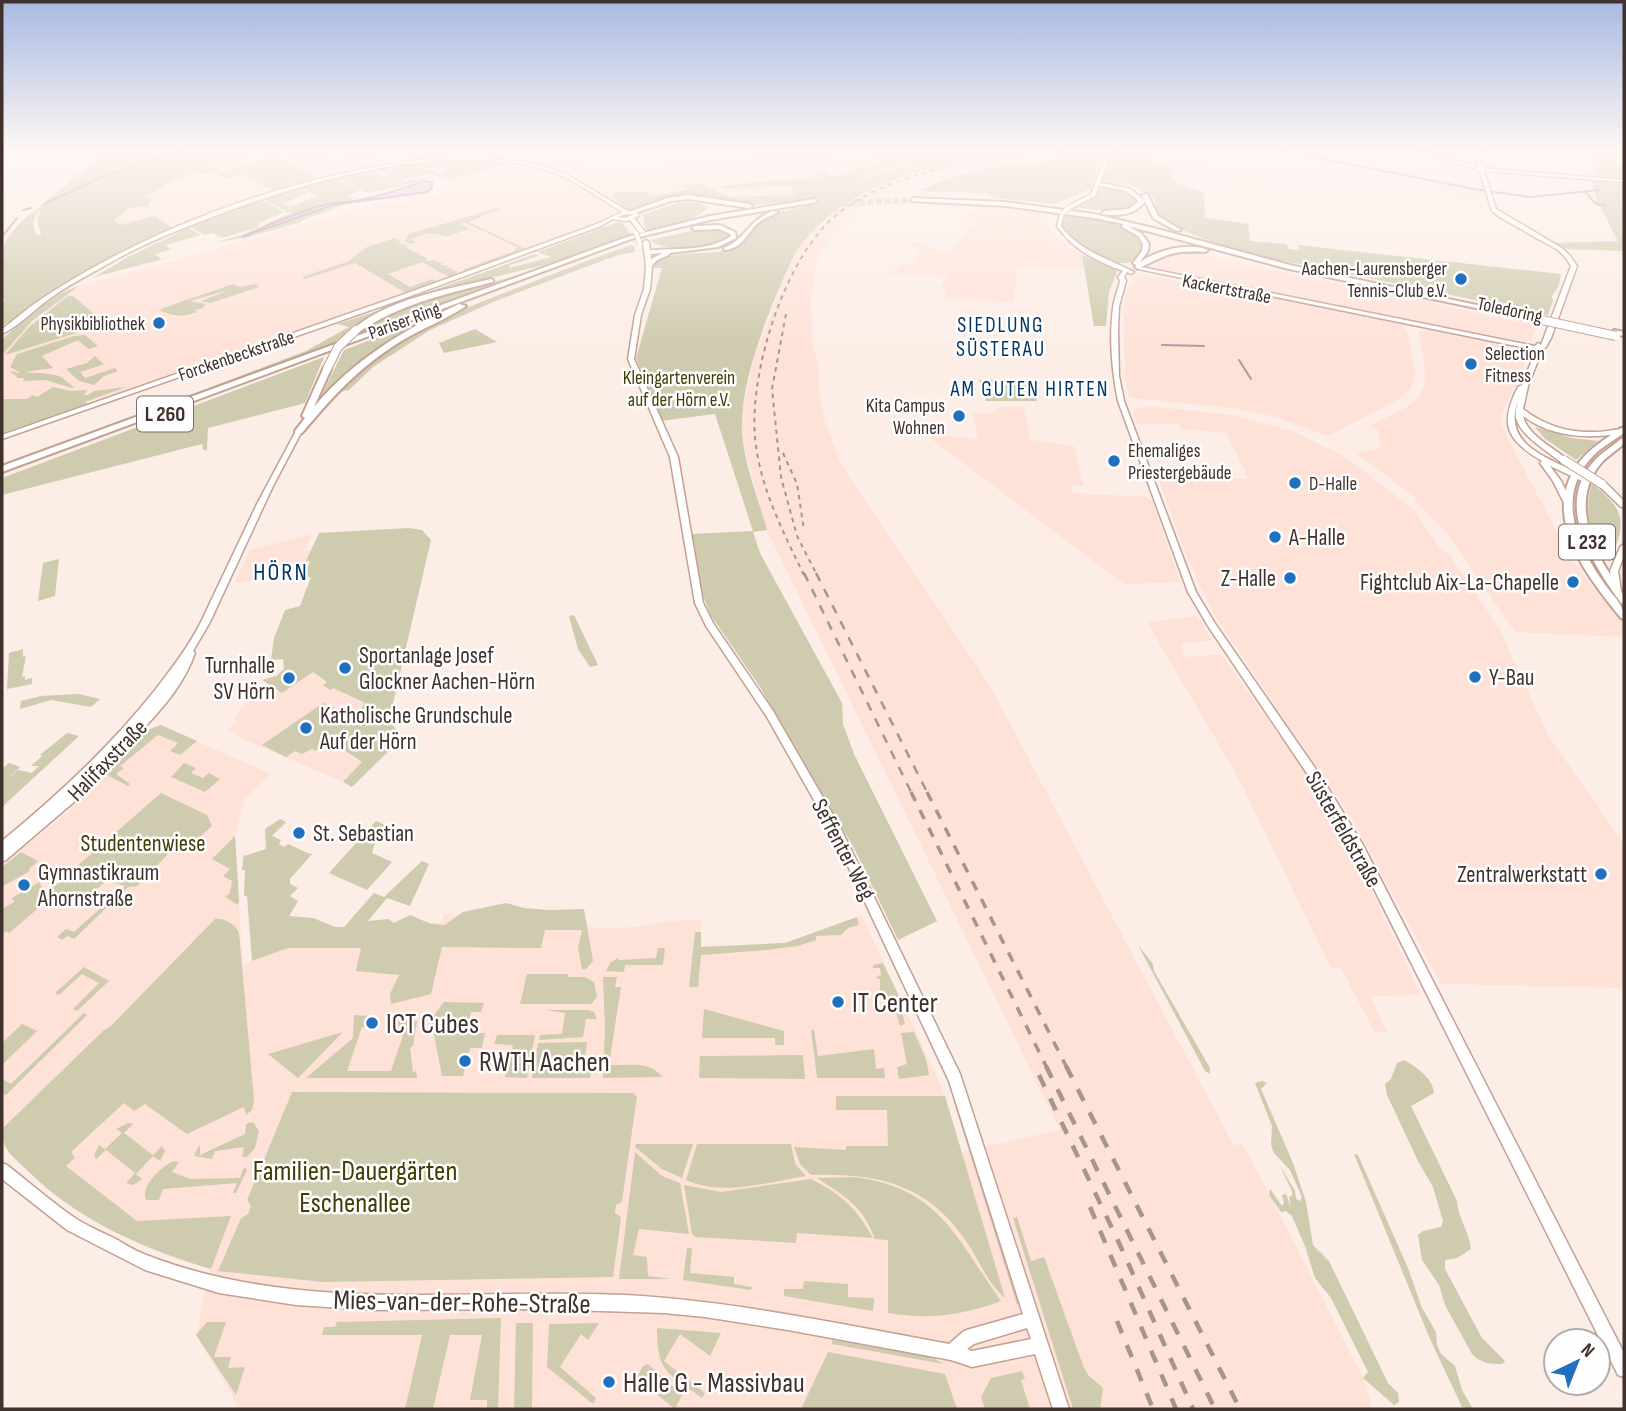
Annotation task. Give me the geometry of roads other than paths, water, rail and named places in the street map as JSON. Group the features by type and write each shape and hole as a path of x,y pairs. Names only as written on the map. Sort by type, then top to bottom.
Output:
{"highway":[{"path":"630,241 698,217"},
{"name":"Pariser Ring","path":"2,468 562,261 717,217"},
{"name":"Pariser Ring","path":"2,476 630,241 730,217"},
{"name":"Pariser Ring","path":"671,253 730,248 742,242 753,222 761,217"},
{"path":"1096,217 1128,228 1143,238 1145,251 1132,269"},
{"name":"Toledoring","path":"1098,217 1267,262 1520,313"},
{"name":"Toledoring","path":"1109,217 1306,268 1620,335"},
{"path":"1155,217 1202,240"},
{"path":"630,241 703,227 728,230 734,237 722,245 645,249"},
{"path":"645,249 671,253"},
{"path":"1132,269 1159,253 1188,249 1267,262"},
{"path":"649,266 659,257 671,253"},
{"path":"299,431 338,347 356,330 377,316 411,301 562,261"},
{"path":"299,431 341,382 394,343 452,311 527,279"}],"main road":[{"name":"L 232","path":"1623,430 1595,449 1574,475 1567,501 1570,526 1579,550 1624,616"},
{"path":"1585,479 1609,451 1624,441"},
{"name":"L 232","path":"1585,479 1579,501 1581,523 1592,554 1624,601"}],"street":[{"name":"Seffenter Weg","path":"2,332 64,288 129,253 211,217"},
{"name":"Forckenbeckstraße","path":"2,438 623,217"},
{"name":"Seffenter Weg","path":"627,217 638,232 649,266 631,359 674,457 699,603 709,624 769,714 836,830 960,1090 1061,1409"},
{"path":"1064,217 1059,226 1066,237 1103,259 1132,269"},
{"path":"1503,217 1549,242 1571,259 1574,270 1525,386 1519,410 1520,421 1530,434 1602,484 1624,505"},
{"name":"Seffenter Weg","path":"643,300 645,249"},
{"name":"Kackertstraße","path":"1132,269 1539,350"},
{"name":"Süsterfeldstraße","path":"1132,269 1118,292 1116,376 1121,401 1192,592 1318,781 1359,848 1624,1369"},
{"path":"1525,386 1520,388 1514,401 1511,425 1558,481 1567,501"},
{"path":"1519,410 1541,425 1566,433 1593,435 1623,430"},
{"name":"Halifaxstraße","path":"2,847 45,813 104,758 149,706 192,646 277,469 299,431"},
{"path":"1540,457 1585,479"},
{"path":"1617,591 1614,571 1624,547"},
{"name":"Halifaxstraße","path":"2,858 53,815 108,762 172,688 187,665 192,646"},
{"name":"Mies-van-der-Rohe-Straße","path":"2,1170 33,1198 74,1228 117,1251 175,1274 227,1289 317,1300 407,1303 621,1303 674,1307 951,1352 972,1359 1041,1345"},
{"path":"951,1352 970,1337 1033,1319"}],"waterway":[{"path":"2,237 17,218"},
{"path":"1162,345 1204,346"},
{"path":"1239,360 1251,379"}],"railway":[{"path":"804,575 763,479 756,446 756,395 768,338 788,283 818,233 834,217"},
{"path":"786,314 772,389 781,477 797,536 817,575"},
{"path":"783,453 797,484 804,530"},
{"path":"804,573 912,794"},
{"path":"816,573 928,794"},
{"path":"911,792 1047,1068"},
{"path":"927,792 1067,1068"},
{"path":"1046,1066 1215,1409"},
{"path":"1066,1066 1240,1409"},
{"path":"1039,1075 1120,1245 1193,1409"},
{"path":"1090,1207 1176,1409"},
{"path":"1117,1321 1153,1409"}],"place":[{"name":"Aachen-Laurensberger Tennis-Club e.V.","path":"1461,279"},
{"name":"Physikbibliothek","path":"159,323"},
{"name":"Selection Fitness","path":"1471,364"},
{"name":"Kita Campus Wohnen","path":"959,416"},
{"name":"Ehemaliges Priestergebäude","path":"1114,461"},
{"name":"D-Halle","path":"1295,483"},
{"name":"A-Halle","path":"1275,537"},
{"name":"Z-Halle","path":"1290,578"},
{"name":"Fightclub Aix-La-Chapelle","path":"1573,582"},
{"name":"Sportanlage Josef Glockner Aachen-Hörn","path":"345,668"},
{"name":"Y-Bau","path":"1475,677"},
{"name":"Turnhalle SV Hörn","path":"289,678"},
{"name":"Katholische Grundschule Auf der Hörn","path":"306,728"},
{"name":"St. Sebastian","path":"299,833"},
{"name":"Zentralwerkstatt","path":"1601,874"},
{"name":"Gymnastikraum Ahornstraße","path":"24,885"},
{"name":"IT Center","path":"838,1002"},
{"name":"ICT Cubes","path":"372,1023"},
{"name":"RWTH Aachen","path":"465,1061"},
{"name":"Halle G - Massivbau","path":"609,1382"}],"district":[{"name":"SIEDLUNG SÜSTERAU","path":"1001,337"},
{"name":"AM GUTEN HIRTEN","path":"1030,389"},
{"name":"HÖRN","path":"281,572"}],"park label":[{"name":"Kleingartenverein auf der Hörn e.V.","path":"679,388"},
{"name":"Studentenwiese","path":"143,843"},
{"name":"Familien-Dauergärten Eschenallee","path":"355,1186"}]}
